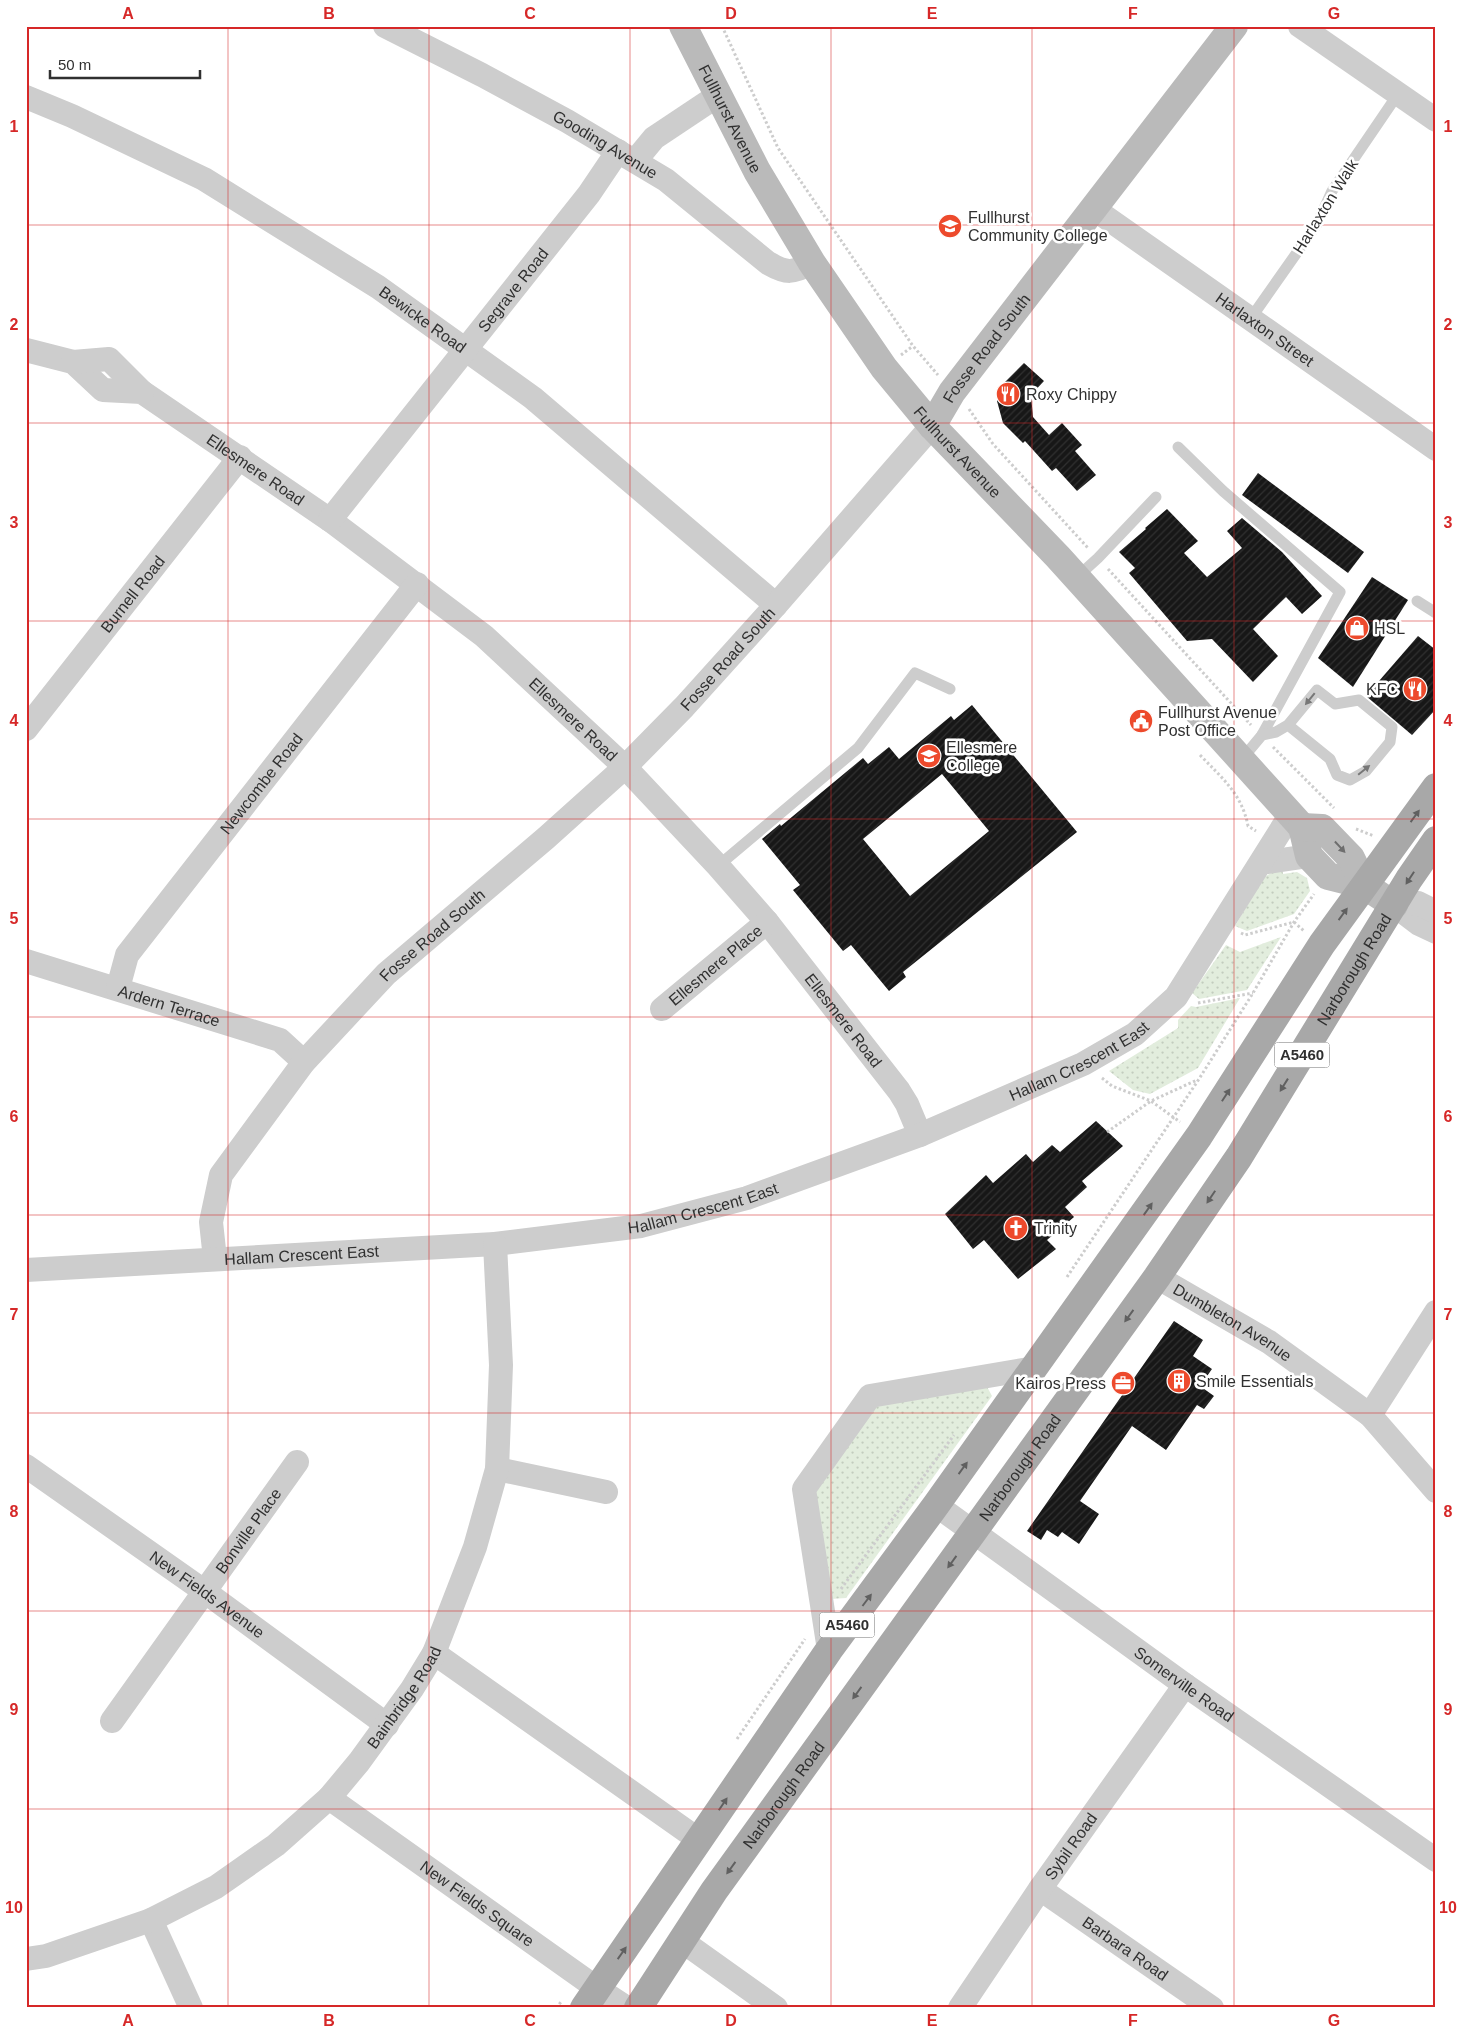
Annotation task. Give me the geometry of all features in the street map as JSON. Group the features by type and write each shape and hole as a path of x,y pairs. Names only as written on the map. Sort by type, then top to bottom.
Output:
{"main road":[{"name":"A5460","path":"591,1998 829,1650 1035,1368 1199,1136 1322,944 1436,788"},
{"name":"Narborough Road","path":"638,2008 714,1891 1157,1277 1239,1157 1436,840"}],"street":[{"name":"Gooding Avenue","path":"384,26 490,79 567,121 666,180 768,263 789,272 812,263"},
{"name":"Fullhurst Avenue","path":"683,26 757,172 812,263 884,368 932,426 1076,578 1296,820 1309,856"},
{"name":"Fosse Road South","path":"215,1259 211,1222 221,1175 304,1062 386,974 546,838 625,767 684,707 776,605 932,426 952,392 1234,26"},
{"path":"1300,26 1436,120"},
{"name":"Segrave Road","path":"330,520 589,194 626,156 717,96"},
{"name":"Bewicke Road","path":"26,97 72,116 204,179 378,286 533,398 776,605"},
{"name":"Harlaxton Street","path":"1094,209 1436,449"},
{"name":"Ellesmere Road","path":"26,350 73,362 109,359 142,392 330,520 484,636 625,767 718,866 767,922 899,1091 907,1104 920,1136"},
{"name":"Burnell Road","path":"26,729 240,457"},
{"name":"Newcombe Road","path":"118,988 127,955 417,584"},
{"path":"1296,820 1322,828 1351,858 1364,885"},
{"name":"Hallam Crescent East","path":"26,1270 495,1244 641,1226 747,1198 920,1136 1084,1064 1135,1034 1176,997 1274,842 1296,820"},
{"path":"1261,863 1309,856 1328,876 1364,885 1419,924 1436,932"},
{"path":"1394,905 1418,903 1436,912"},
{"name":"Ellesmere Place","path":"662,1009 767,922"},
{"name":"Ardern Terrace","path":"26,961 118,988 280,1040 304,1062"},
{"name":"Bainbridge Road","path":"26,1959 46,1956 151,1920 216,1887 276,1845 329,1798 387,1725 412,1690 434,1652 475,1548 497,1469 501,1365 495,1244"},
{"name":"Dumbleton Avenue","path":"1157,1277 1269,1342 1370,1416 1436,1491"},
{"path":"1370,1416 1436,1312"},
{"path":"829,1650 804,1489 870,1396 1035,1368"},
{"name":"Bonville Place","path":"112,1721 297,1462"},
{"name":"New Fields Avenue","path":"26,1466 204,1591 387,1725"},
{"path":"497,1469 606,1492"},
{"name":"Somerville Road","path":"936,1505 1185,1686 1436,1860"},
{"path":"434,1652 699,1840"},
{"name":"Sybil Road","path":"960,2008 1040,1889 1185,1686"},
{"name":"New Fields Square","path":"329,1798 591,1998 627,2008"},
{"name":"Barbara Road","path":"1040,1889 1212,2008"},
{"path":"151,1920 191,2008"},
{"path":"682,1941 776,2008"}],"lane":[{"name":"Harlaxton Walk","path":"1251,318 1317,224 1332,191 1398,94"},
{"path":"1178,448 1223,491 1340,592 1262,735 1242,759"},
{"path":"1076,578 1098,558 1156,497"},
{"path":"1417,601 1436,612"},
{"path":"718,866 858,748 916,673 950,689"},
{"path":"1262,735 1276,732 1288,725 1317,690 1335,704 1359,700 1392,728 1390,742 1366,771 1350,780 1337,775 1330,759 1288,725"}],"path":[{"path":"722,26 778,148 913,346 952,392 974,414 982,430 993,444 1262,735 1339,813"},
{"path":"1200,755 1236,794 1245,810 1248,826 1274,842"},
{"path":"1222,925 1245,935 1294,922 1314,893 1314,887"},
{"path":"1176,997 1197,1003 1253,993"},
{"path":"1084,1064 1112,1086 1151,1100 1199,1136"},
{"path":"1107,1132 1151,1100 1199,1079"}],"green space":[{"path":"1282,867 1283,874 1297,872 1307,878 1310,891 1294,914 1247,931 1235,926 1264,877"},
{"path":"1281,937 1247,990 1199,999 1192,993 1226,945 1240,952"},
{"path":"1240,998 1198,1068 1150,1094 1133,1090 1109,1071 1178,1028 1178,1020 1191,1006 1196,1007"},
{"path":"985,1383 992,1396 846,1598 831,1599 816,1492 879,1401"}],"building":[{"path":"1024,363 1044,381 1031,395 1033,417 1049,435 1062,423 1082,445 1075,451 1096,475 1077,491 1056,468 1052,471 1025,441 1023,443 1003,423 997,401 1004,383"},
{"path":"1258,473 1364,552 1348,573 1242,495"},
{"path":"1167,509 1198,541 1184,553 1207,577 1242,548 1227,531 1242,518 1282,552 1322,596 1302,614 1286,597 1253,629 1278,656 1253,682 1212,639 1187,641 1129,573 1135,568 1119,552"},
{"path":"1372,577 1408,600 1353,687 1318,658"},
{"path":"1418,636 1436,650 1436,709 1412,735 1366,696"},
{"path":"972,705 1077,832 903,972 906,977 889,991 851,945 843,951 793,890 800,885 762,839 780,824 781,826 863,758 868,764 889,747 899,759 951,716 954,720","holes":["942,774 989,831 910,896 863,839"]},
{"path":"1096,1121 1123,1146 1082,1181 1087,1187 1065,1207 1074,1217 1047,1240 1056,1249 1018,1279 984,1240 973,1249 945,1214 986,1175 993,1183 1026,1154 1033,1162 1052,1145 1060,1152"},
{"path":"1174,1321 1203,1340 1193,1356 1212,1369 1200,1386 1214,1396 1204,1409 1197,1405 1166,1450 1132,1426 1080,1501 1099,1514 1079,1544 1062,1532 1058,1537 1047,1530 1041,1540 1027,1531"}],"place":[{"name":"Fullhurst Community College","path":"950,226"},
{"name":"Roxy Chippy","path":"1008,394"},
{"name":"HSL","path":"1357,628"},
{"name":"KFC","path":"1415,689"},
{"name":"Fullhurst Avenue Post Office","path":"1141,721"},
{"name":"Ellesmere College","path":"929,756"},
{"name":"Trinity","path":"1016,1228"},
{"name":"Smile Essentials","path":"1179,1381"},
{"name":"Kairos Press","path":"1123,1383"}]}
